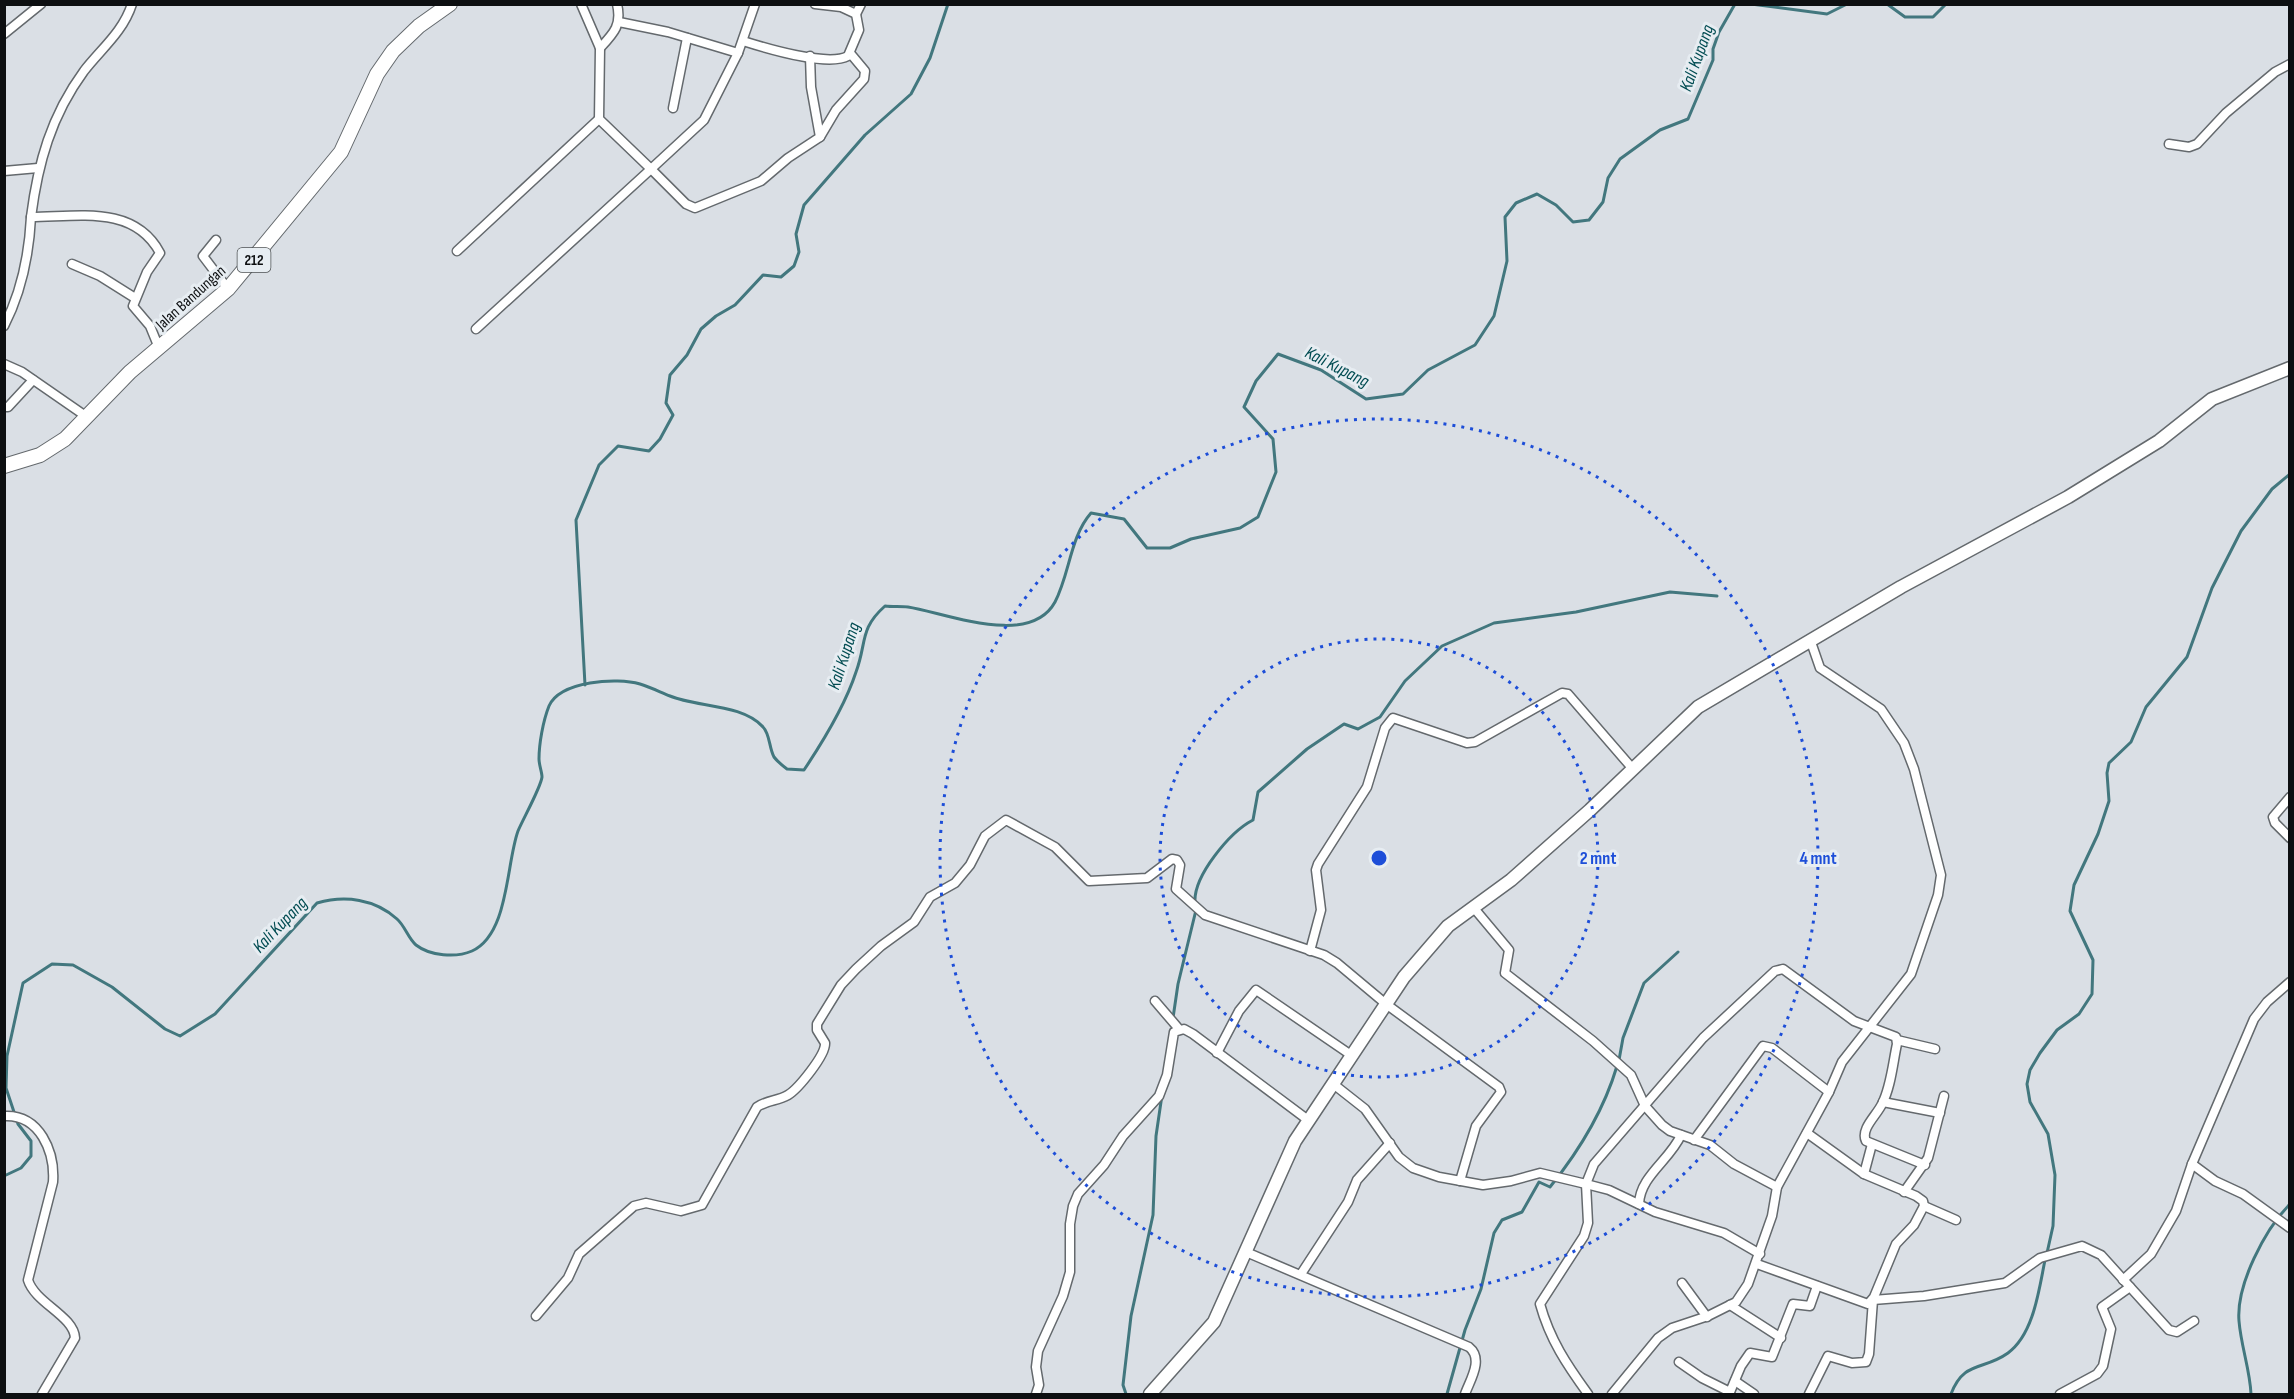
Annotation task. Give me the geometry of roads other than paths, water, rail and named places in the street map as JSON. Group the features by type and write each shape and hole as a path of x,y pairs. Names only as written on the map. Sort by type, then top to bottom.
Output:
{"main road":[{"name":"Jalan Bandungan","path":"4,466 28,460 51,450 87,417 130,372 228,289 341,152 376,74 393,51 419,26 450,4"}],"street":[{"path":"4,34 41,4"},
{"path":"4,326 25,272 38,168 47,138 83,72 123,25 132,4"},
{"path":"457,251 599,118 600,48 581,4"},
{"path":"600,48 614,33 619,22 617,4"},
{"path":"476,328 704,120 738,54 755,4"},
{"path":"815,4 841,7 856,14"},
{"path":"743,41 778,53 843,59 850,53 859,30 856,14 861,4"},
{"path":"619,22 687,38 738,54"},
{"path":"673,108 687,38"},
{"path":"599,118 686,204 695,208 761,181 788,158 820,137 836,110 864,79 865,71 850,53"},
{"path":"810,56 811,87 820,137"},
{"path":"2169,144 2194,146 2226,113 2275,72 2289,64"},
{"path":"4,171 38,168"},
{"path":"31,217 83,214 114,218 139,230 160,253 135,298 134,309 150,327 159,348"},
{"path":"216,240 203,256 228,289"},
{"path":"72,264 100,276 135,298"},
{"path":"4,364 33,380 87,417"},
{"path":"1150,1395 1214,1322 1286,1161 1308,1120 1386,1004 1439,936 1529,864 1590,810 1693,710 1922,576 2068,497 2159,441 2212,399 2289,368"},
{"path":"4,407 8,407 27,390 33,380"},
{"path":"1612,1395 1658,1338 1672,1328 1707,1317 1736,1302 1748,1284 1760,1254 1777,1187 1829,1092 1842,1062 1867,1028 1876,1021 1915,966 1938,896 1941,875 1914,770 1904,743 1881,709 1821,668 1811,642"},
{"path":"1310,951 1321,910 1316,870 1318,864 1367,787 1385,728 1393,718 1467,743 1475,742 1562,693 1568,694 1632,768"},
{"path":"2289,797 2274,813 2273,820 2289,838"},
{"path":"536,1316 568,1278 579,1254 634,1206 646,1203 681,1211 702,1205 757,1107 763,1102 788,1095 803,1081 823,1053 825,1043 817,1030 817,1024 841,985 869,956 914,922 930,897 955,883 970,865 985,836 1002,822 1010,822 1055,847 1089,881 1095,883 1112,879 1147,878 1172,859 1177,860 1180,865 1176,889 1205,915 1310,951 1337,963 1386,1004 1502,1089 1476,1126 1460,1181"},
{"path":"1473,908 1509,950 1505,973 1593,1041 1631,1074 1645,1106 1662,1125 1681,1135 1710,1145 1734,1164 1777,1187"},
{"path":"1588,1395 1560,1356 1547,1328 1540,1304 1587,1230 1586,1184 1594,1164 1637,1111 1645,1106 1703,1038 1779,969 1786,971 1867,1028 1893,1035 1897,1040 1935,1049"},
{"path":"2123,1280 2158,1245 2181,1199 2192,1164 2254,1019 2267,1002 2289,982"},
{"path":"1216,1053 1239,1011 1256,990 1351,1055"},
{"path":"1155,1001 1170,1022 1179,1029 1192,1034 1308,1120"},
{"path":"1036,1395 1039,1385 1036,1367 1038,1350 1068,1279 1072,1206 1078,1194 1104,1165 1123,1136 1159,1096 1166,1082 1172,1038 1179,1029"},
{"path":"1897,1040 1884,1102 1865,1130 1864,1138 1872,1144 1925,1165"},
{"path":"1694,1140 1763,1046 1772,1048 1829,1092"},
{"path":"1332,1083 1365,1109 1399,1157 1413,1168 1439,1177 1483,1185 1511,1181 1540,1173 1586,1184 1609,1190 1639,1204 1731,1236 1760,1254"},
{"path":"1904,1192 1925,1165 1944,1096"},
{"path":"1884,1102 1940,1113"},
{"path":"11,1116 42,1133 51,1152 54,1166 53,1182 28,1280 36,1293 73,1328 75,1333 74,1343 42,1395"},
{"path":"1807,1133 1864,1174 1923,1201 1924,1206 1914,1225 1896,1244 1873,1300 1869,1354 1866,1362 1852,1363 1828,1356 1809,1395"},
{"path":"1639,1204 1639,1195 1646,1181 1674,1151 1681,1135"},
{"path":"1300,1274 1348,1203 1357,1180 1390,1143"},
{"path":"1864,1174 1872,1144"},
{"path":"2192,1164 2215,1181 2242,1194 2289,1228"},
{"path":"1924,1206 1956,1220"},
{"path":"1757,1264 1868,1304 1873,1300 1924,1296 1997,1285 2019,1274 2040,1258 2082,1246 2092,1249 2173,1332 2194,1321"},
{"path":"1246,1252 1469,1347 1476,1354 1477,1360 1465,1395"},
{"path":"1682,1283 1707,1317"},
{"path":"1679,1362 1730,1393 1741,1366 1750,1353 1772,1357 1793,1304 1810,1306 1817,1286"},
{"path":"2060,1395 2097,1374 2103,1366 2111,1329 2102,1306 2130,1287"},
{"path":"1730,1305 1781,1338"},
{"path":"1735,1381 1754,1395"}],"waterway":[{"path":"585,685 576,520 599,465 618,446 649,451 660,439 673,415 666,403 670,375 687,355 701,329 716,316 735,305 763,275 781,277 794,266 799,252 796,234 804,205 865,135 911,94 930,58 948,4"},
{"name":"Kali Kupang","path":"4,1176 21,1168 31,1156 31,1141 18,1124 6,1088 7,1056 23,983 52,964 73,965 112,987 165,1029 180,1036 215,1014 317,903 349,899 379,907 400,922 416,945 436,954 466,953 484,942 493,930 500,914 518,831 541,782 540,746 547,712 555,698 565,691 577,686 604,681 630,682 644,685 681,700 732,710 744,714 763,727 774,757 787,769 804,770 840,710 856,672 867,629 885,606 908,607 986,624 1027,623 1043,616 1055,602 1074,544 1091,513 1124,519 1147,548 1170,548 1191,539 1240,528 1258,517 1276,472 1273,439 1244,407 1256,381 1278,354 1321,370 1366,399 1403,394 1428,370 1475,345 1494,316 1507,261 1505,217 1516,203 1537,194 1556,205 1573,222 1589,220 1603,202 1608,178 1620,159 1660,130 1688,119 1713,60 1713,49 1719,32 1735,4"},
{"path":"1751,4 1827,14 1847,4"},
{"path":"1887,4 1905,17 1933,17 1946,4"},
{"path":"2047,1253 2053,1226 2055,1175 2048,1134 2030,1102 2027,1084 2030,1070 2040,1053 2057,1030 2079,1014 2092,994 2093,960 2070,911 2074,885 2098,834 2109,801 2107,773 2109,763 2131,742 2146,707 2187,657 2212,588 2241,531 2272,489 2290,474"},
{"path":"1195,903 1196,892 1206,868 1224,844 1253,820 1258,792 1307,749 1344,724 1358,729 1380,717 1405,681 1442,646 1494,623 1576,612 1670,592 1717,596"},
{"path":"1173,1018 1178,984 1196,910"},
{"path":"1619,1060 1623,1038 1644,983 1678,952"},
{"path":"1447,1394 1465,1330 1481,1289 1494,1233 1502,1220 1522,1212 1539,1182 1550,1187 1561,1173 1598,1114 1617,1066"},
{"path":"1126,1394 1123,1385 1131,1316 1153,1215 1156,1136 1162,1095"},
{"path":"2251,1394 2239,1321 2242,1291 2262,1243 2290,1204"},
{"path":"1951,1394 1956,1383 1968,1371 1999,1359 2017,1345 2030,1323 2045,1260"}]}
